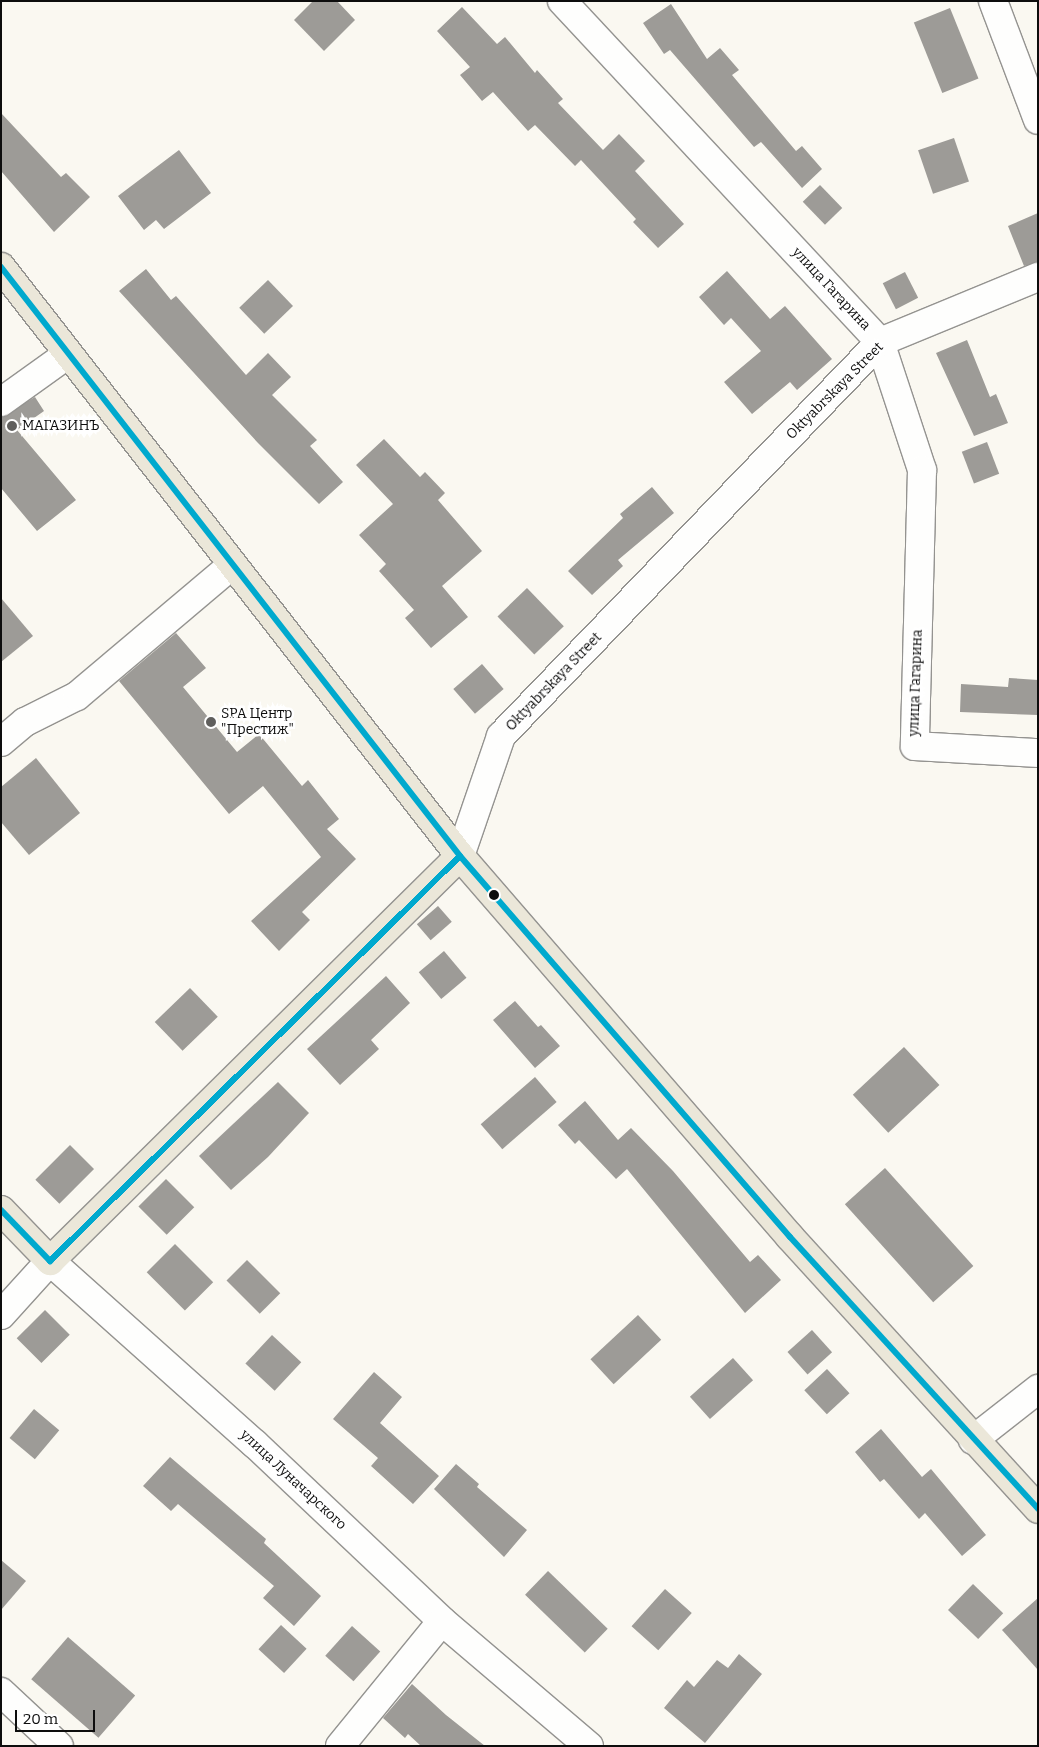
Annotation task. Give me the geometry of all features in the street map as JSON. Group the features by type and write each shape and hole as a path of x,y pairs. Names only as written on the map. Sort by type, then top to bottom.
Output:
{"main road":[{"path":"1,267 231,566 460,856 783,1230 1038,1510"},
{"name":"Oktyabrskaya Street","path":"50,1261 460,856"},
{"name":"улица Луначарского","path":"1,1210 50,1261"}],"street":[{"name":"улица Гагарина","path":"562,1 880,342 922,470 915,746 1038,753"},
{"path":"993,1 1038,120"},
{"name":"Oktyabrskaya Street","path":"460,856 502,736 880,342 1038,277"},
{"path":"1,402 68,354"},
{"path":"1,742 24,722 78,696 231,566"},
{"name":"Oktyabrskaya Street","path":"1,1315 50,1261"},
{"name":"улица Луначарского","path":"50,1261 255,1444 442,1621 589,1746"},
{"path":"973,1440 1038,1389"},
{"path":"340,1746 442,1621"},
{"path":"1,1692 58,1746"}],"building":[{"path":"313,1 337,1 355,20 324,51 294,20"},
{"path":"671,4 707,59 720,48 739,70 732,75 796,151 802,146 822,169 802,188 761,142 754,147 670,50 664,54 643,23"},
{"path":"462,7 497,44 505,37 535,73 537,70 563,99 558,103 603,150 619,134 645,161 635,171 684,224 658,248 633,222 636,219 581,160 575,166 535,125 528,131 493,92 482,101 460,75 470,67 437,31"},
{"path":"950,8 978,78 942,93 914,23"},
{"path":"1,113 61,177 66,173 90,197 54,232 1,171"},
{"path":"954,138 969,181 933,194 918,150"},
{"path":"179,150 211,193 164,229 156,220 144,230 118,196"},
{"path":"820,185 842,208 825,225 803,202"},
{"path":"1038,213 1038,262 1024,266 1008,226"},
{"path":"146,269 171,300 176,296 246,375 268,353 291,377 272,395 317,440 310,446 343,482 319,504 258,443 119,291"},
{"path":"727,271 770,319 785,306 832,359 797,390 790,382 752,414 724,382 761,351 731,318 724,325 699,297"},
{"path":"905,272 918,298 896,309 883,283"},
{"path":"268,280 293,306 264,334 239,308"},
{"path":"967,340 990,397 996,394 1008,423 974,436 936,353"},
{"path":"35,397 44,411 17,430 76,500 37,531 1,488 1,417"},
{"path":"384,439 420,477 425,472 445,493 438,500 482,551 442,586 468,617 431,648 405,618 414,610 379,571 386,564 359,535 393,504 356,465"},
{"path":"987,442 999,474 974,483 962,452"},
{"path":"652,487 674,513 618,560 623,566 592,595 568,571 623,518 620,514"},
{"path":"527,588 564,626 534,655 498,616"},
{"path":"1,598 33,636 1,662"},
{"path":"176,633 206,668 183,687 237,752 259,734 302,786 308,780 339,819 327,829 356,859 302,912 310,920 279,951 251,921 321,857 263,786 229,814 119,681"},
{"path":"482,664 504,689 475,714 453,689"},
{"path":"1009,678 1038,680 1038,715 960,712 961,684 1008,687"},
{"path":"36,758 80,813 29,855 1,822 1,787"},
{"path":"438,906 452,922 431,940 417,924"},
{"path":"444,951 466,978 441,999 419,972"},
{"path":"386,976 410,1003 371,1040 379,1049 340,1085 307,1049"},
{"path":"190,988 218,1017 183,1051 155,1022"},
{"path":"515,1001 538,1027 541,1025 560,1046 535,1068 493,1020"},
{"path":"904,1047 939,1085 888,1133 853,1095"},
{"path":"535,1077 557,1102 502,1149 481,1124"},
{"path":"278,1082 309,1113 268,1157 231,1190 199,1156"},
{"path":"585,1101 618,1140 631,1128 673,1171 750,1262 758,1255 781,1280 745,1313 627,1169 616,1179 579,1140 575,1144 558,1125"},
{"path":"70,1145 94,1169 59,1204 35,1180"},
{"path":"885,1168 973,1266 933,1302 845,1204"},
{"path":"166,1179 194,1207 167,1235 138,1207"},
{"path":"175,1244 213,1282 185,1310 147,1272"},
{"path":"247,1260 280,1293 260,1314 226,1281"},
{"path":"45,1310 70,1335 41,1363 17,1338"},
{"path":"638,1315 661,1340 614,1384 590,1359"},
{"path":"812,1330 832,1352 808,1374 787,1352"},
{"path":"272,1335 301,1362 275,1391 245,1364"},
{"path":"733,1358 753,1380 710,1419 690,1397"},
{"path":"827,1369 850,1393 827,1414 804,1390"},
{"path":"374,1372 402,1397 380,1423 439,1476 413,1504 371,1466 378,1458 333,1419"},
{"path":"34,1409 59,1430 35,1459 10,1438"},
{"path":"881,1429 922,1477 931,1469 986,1535 962,1556 925,1513 919,1519 884,1479 880,1482 855,1452"},
{"path":"170,1457 266,1539 264,1543 321,1596 294,1626 263,1598 274,1586 178,1504 171,1511 143,1486"},
{"path":"456,1464 479,1484 477,1487 527,1530 504,1557 434,1489"},
{"path":"1,1560 26,1581 1,1610"},
{"path":"548,1571 608,1629 585,1652 525,1595"},
{"path":"973,1584 1003,1613 978,1639 948,1610"},
{"path":"665,1589 692,1613 658,1650 632,1626"},
{"path":"1038,1598 1038,1670 1002,1630"},
{"path":"281,1625 307,1649 284,1673 258,1649"},
{"path":"352,1626 380,1651 353,1681 325,1656"},
{"path":"68,1637 135,1695 98,1738 31,1679"},
{"path":"739,1654 762,1674 705,1743 664,1708 687,1680 694,1687 717,1660 728,1668"},
{"path":"412,1684 446,1715 485,1746 421,1746 408,1734 405,1738 383,1718"}],"transit line":[{"path":"1,267 460,856 790,1237 1038,1509"},
{"path":"1,1210 50,1261 460,856"}],"place":[{"name":"МАГАЗИНЪ","path":"12,426"},
{"name":"SPA Центр \"Престиж\"","path":"211,722"}]}
